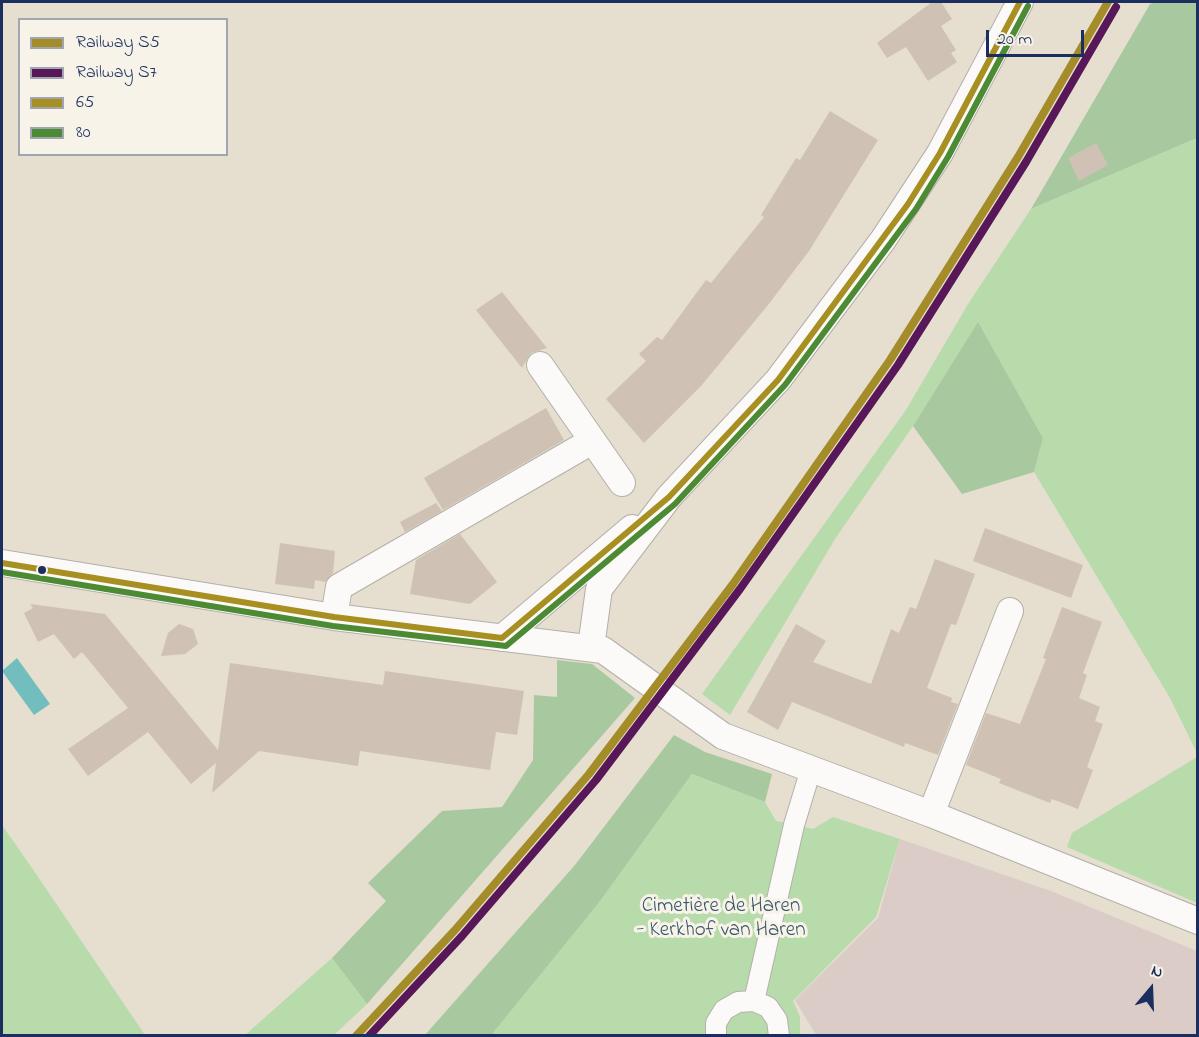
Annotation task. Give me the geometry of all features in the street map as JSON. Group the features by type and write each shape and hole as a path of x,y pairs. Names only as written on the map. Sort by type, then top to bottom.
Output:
{"street":[{"path":"597,648 599,589 669,497 778,380 883,240 940,153 1020,2"},
{"path":"540,365 622,483"},
{"path":"334,617 339,587 592,441"},
{"path":"502,638 669,497"},
{"path":"2,563 334,617 597,648 723,736 931,814 1197,921"},
{"path":"931,814 1010,611"},
{"path":"754,1001 794,825 811,769"},
{"path":"717,1035 716,1023 724,1010 738,1002 754,1001 768,1007 777,1020 779,1035"}],"shaded area":[{"path":"900,839 1051,891 1197,951 1197,1035 816,1035 795,1000 878,918"}],"green space":[{"path":"1197,2 1197,138 1031,209 1150,4"},
{"path":"1197,138 1197,753 1170,698 1034,472 1043,438 978,323 913,426 835,539 730,715 702,694 906,410 968,304 1031,209"},
{"path":"978,322 1043,438 1034,472 962,494 913,426"},
{"path":"557,660 592,664 635,698 367,1004 332,958 386,901 368,883 442,811 502,807 533,760 534,695 557,697"},
{"path":"674,735 705,752 772,774 765,802 692,774 598,904 493,1033 495,1035 425,1035 575,865"},
{"path":"1197,757 1197,903 1067,847 1072,833"},
{"name":"Cimetière de Haren - Kerkhof van Haren","path":"692,774 765,802 776,821 813,829 833,817 900,839 876,917 793,1001 800,1017 800,1035 495,1036 493,1033 598,904"},
{"path":"2,825 32,868 145,1035 2,1035"},
{"path":"332,958 367,1004 334,1035 244,1036"}],"water":[{"path":"17,658 50,704 34,715 2,671"}],"building":[{"path":"932,2 941,2 952,19 941,26 956,50 951,53 957,62 928,81 906,47 887,58 877,43"},
{"path":"830,111 878,140 809,251 768,305 701,386 644,443 606,399 646,361 639,354 657,337 662,340 706,280 711,283 764,217 761,215 796,158 800,160"},
{"path":"1096,143 1108,165 1079,181 1068,158"},
{"path":"502,292 547,348 531,353 522,368 476,310"},
{"path":"546,408 564,440 443,510 424,478"},
{"path":"436,503 442,511 405,532 400,522"},
{"path":"985,528 1083,565 1071,598 973,561"},
{"path":"460,534 497,582 470,604 410,594 416,560"},
{"path":"280,543 335,551 333,573 325,582 315,580 314,589 275,584"},
{"path":"935,559 975,574 956,625 951,624 927,688 952,698 951,702 958,704 938,755 905,743 904,747 792,702 778,730 747,712 796,624 826,641 813,662 871,684 891,629 899,633 910,607 916,609"},
{"path":"30,604 105,614 218,750 230,663 383,685 385,671 524,691 517,735 496,732 490,770 360,751 358,766 259,751 212,793 216,763 191,784 148,732 88,776 68,749 128,708 82,652 74,659 54,634 38,642 24,613 33,608"},
{"path":"1062,607 1102,622 1083,673 1087,675 1079,698 1100,707 1095,721 1103,724 1087,767 1093,770 1078,809 1052,799 1050,803 999,783 1001,779 966,765 986,713 1020,724 1046,659 1043,658"},
{"path":"179,624 193,629 198,644 185,654 161,656 168,633"}],"rail line":[{"name":"S5","path":"356,1036 455,930 589,774 733,584 890,360 1018,157 1108,2"},
{"name":"S7","path":"369,1036 462,936 596,780 740,589 898,365 1026,162 1116,7"}],"transit line":[{"name":"65","path":"2,563 334,617 502,638 669,497 778,380 908,204 940,153 1020,2"},
{"name":"80","path":"2,572 333,626 506,646 675,504 785,385 916,209 948,157 1028,6"}]}
